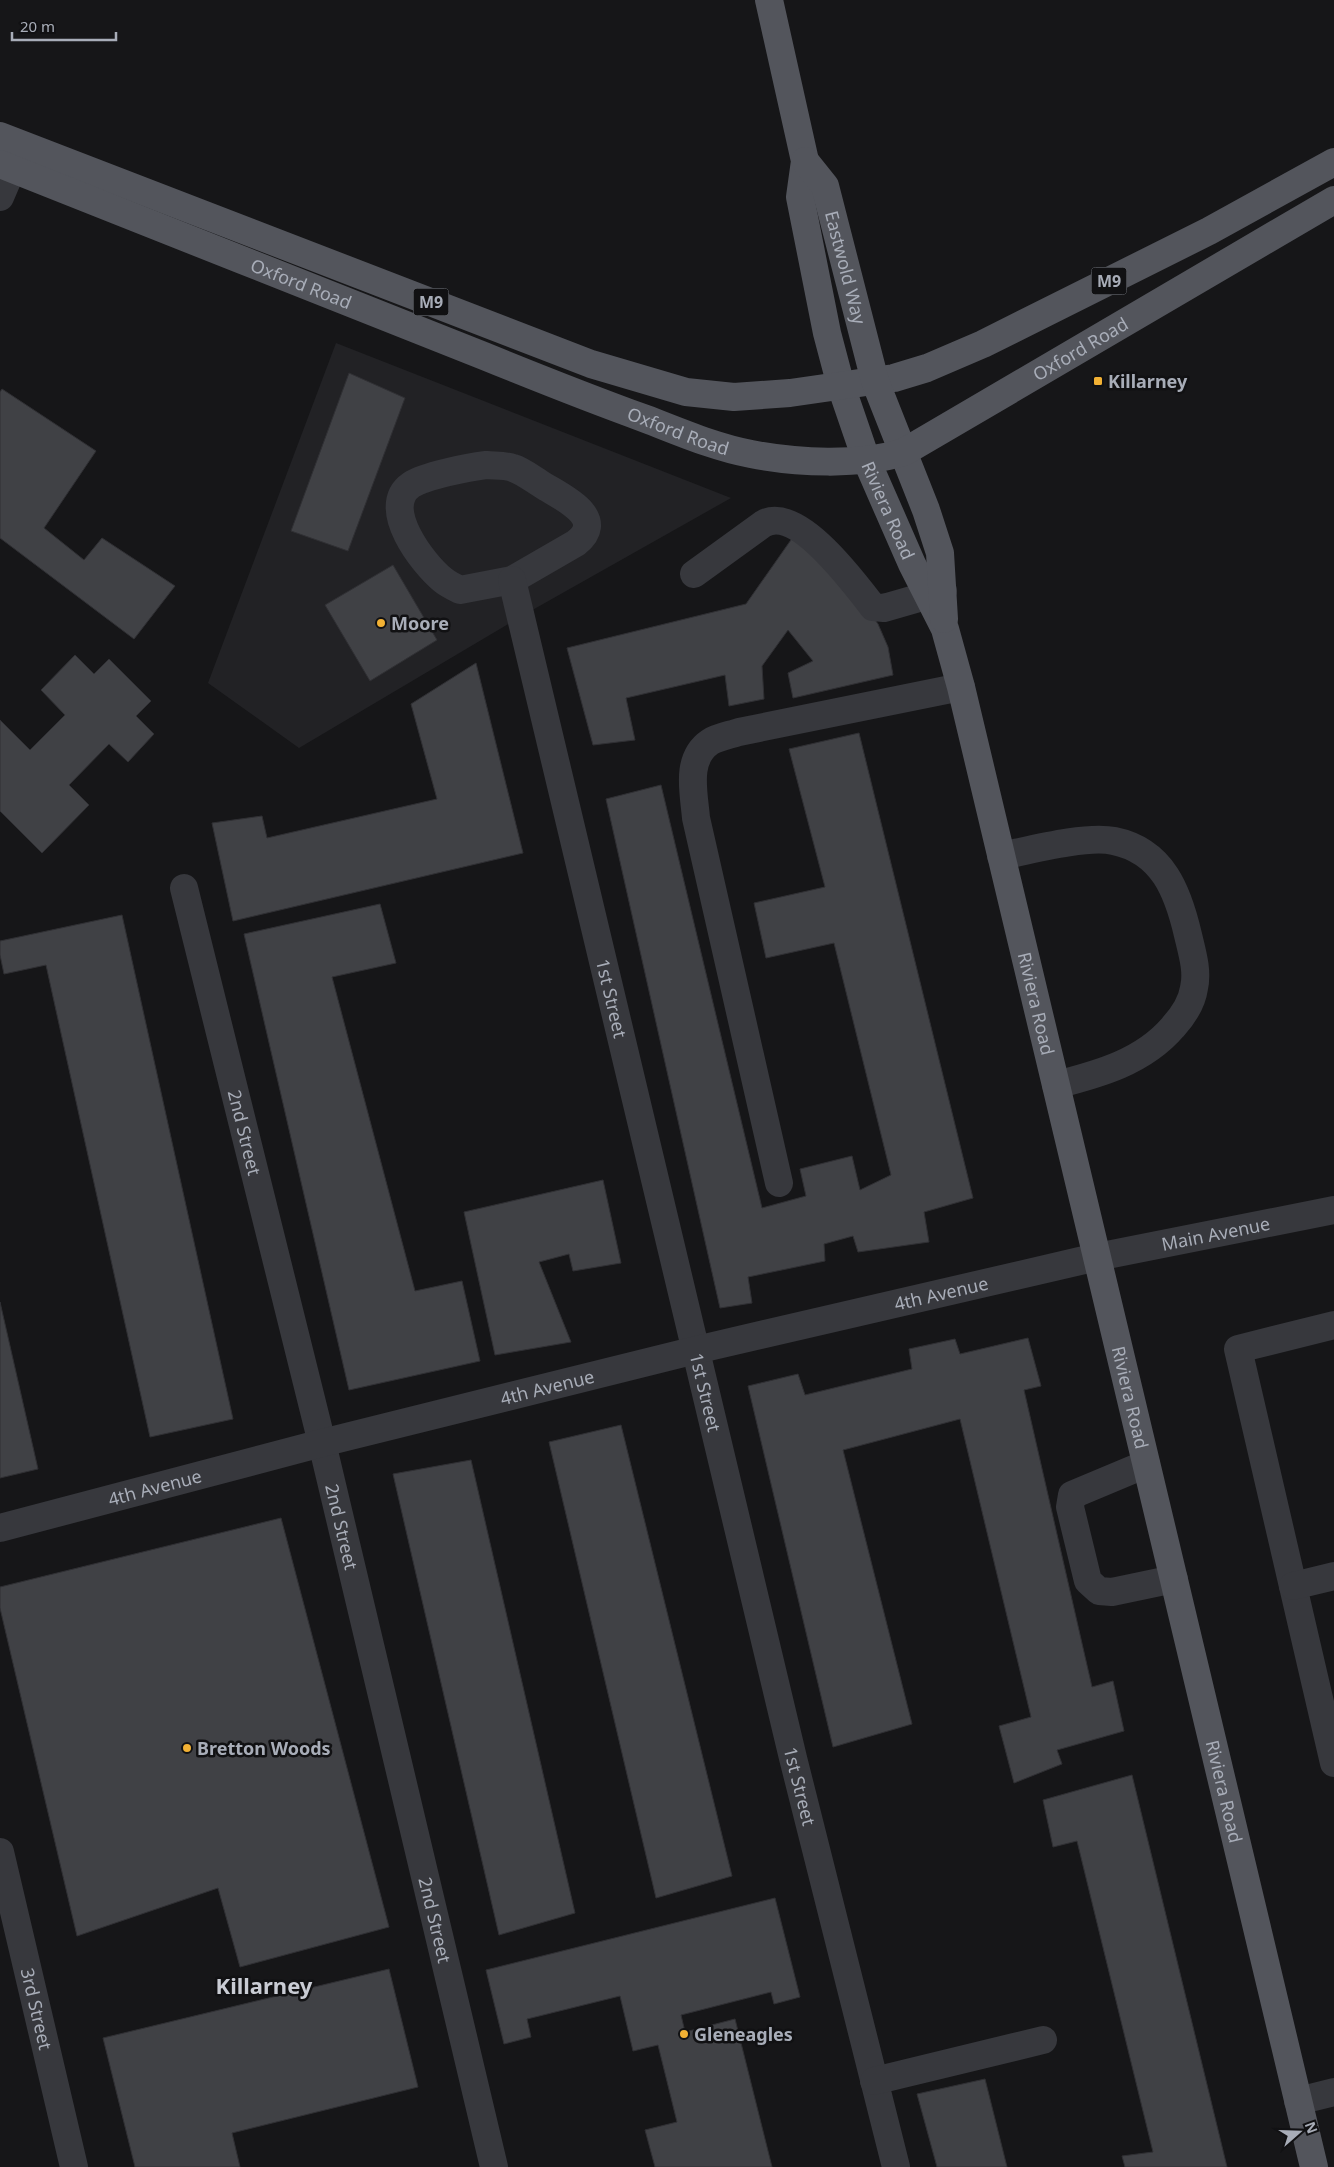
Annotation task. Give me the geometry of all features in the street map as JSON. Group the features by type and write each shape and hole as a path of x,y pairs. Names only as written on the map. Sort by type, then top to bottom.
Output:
{"main road":[{"name":"Eastwold Way","path":"768,0 805,161 800,197 827,333 842,386"},
{"name":"Oxford Road","path":"9,153 591,364 686,392 734,397 790,393 876,381 894,378 927,368 982,344 1209,231 1334,162"},
{"name":"Oxford Road","path":"9,153 565,389 721,447 786,459 866,459 904,452 1334,200"},
{"name":"Eastwold Way","path":"805,161 825,186 876,381"},
{"name":"Riviera Road","path":"876,381 940,553 935,593"},
{"name":"Riviera Road","path":"842,386 866,459 935,593 961,687 1314,2167"}],"street":[{"path":"0,197 9,153"},
{"path":"486,465 513,468 578,507 584,513 586,526 581,539 512,580 460,590 441,578 411,541 403,526 399,512 400,503 405,491 416,482 464,468 486,465"},
{"path":"694,574 763,524 775,520 791,525 820,546 854,581 874,607 884,608 935,593"},
{"name":"1st Street","path":"512,580 793,1758 896,2167"},
{"path":"779,1183 696,818 692,777 697,756 710,742 739,732 961,687"},
{"path":"1001,856 1094,839 1114,841 1136,849 1152,860 1170,880 1181,904 1194,960 1195,987 1190,1004 1173,1027 1152,1048 1106,1071 1056,1085"},
{"name":"2nd Street","path":"184,888 322,1443 494,2167"},
{"name":"Main Avenue","path":"1097,1257 1334,1210"},
{"name":"4th Avenue","path":"0,1528 322,1443 696,1350 1097,1257"},
{"path":"1334,1326 1238,1349 1334,1763"},
{"path":"1146,1464 1072,1495 1070,1507 1088,1581 1099,1590 1112,1592 1174,1580"},
{"path":"1293,1586 1334,1576"},
{"name":"3rd Street","path":"0,1852 74,2167"},
{"path":"874,2081 1043,2040"},
{"path":"1298,2101 1334,2092"}],"shaded area":[{"path":"336,343 731,498 520,617 299,748 208,683"}],"building":[{"path":"349,373 405,398 348,551 291,531"},
{"path":"2,389 96,451 44,528 84,560 102,538 175,586 134,639 0,538 0,392"},
{"path":"793,537 863,603 878,624 888,647 893,675 793,698 788,673 813,661 788,630 762,666 764,699 729,706 725,675 626,698 635,740 593,745 567,648 746,604"},
{"name":"Moore","path":"393,565 437,640 370,681 325,605"},
{"path":"75,655 94,674 109,659 151,701 136,716 154,734 128,762 109,744 69,785 89,805 42,853 0,811 0,720 30,750 65,715 41,690"},
{"path":"476,663 523,853 233,921 212,823 262,816 267,838 437,799 411,704"},
{"path":"859,733 973,1198 924,1212 929,1242 858,1252 853,1236 824,1244 825,1261 748,1277 752,1303 720,1308 606,799 661,785 762,1208 806,1196 800,1169 852,1156 860,1190 891,1175 834,943 766,958 754,903 825,887 789,749"},
{"path":"380,904 396,963 332,977 415,1291 462,1281 480,1361 349,1390 244,934"},
{"path":"122,915 233,1419 150,1437 46,965 4,974 0,955 0,941"},
{"path":"603,1180 621,1263 573,1271 569,1254 539,1262 571,1342 495,1355 464,1212"},
{"path":"0,1302 38,1469 0,1478"},
{"path":"1028,1338 1041,1386 1024,1390 1092,1687 1113,1681 1124,1731 1057,1750 1062,1764 1014,1783 999,1726 1031,1717 960,1419 843,1450 912,1724 833,1747 748,1386 798,1374 805,1395 912,1369 909,1349 955,1339 960,1354"},
{"path":"621,1425 732,1876 656,1898 549,1442"},
{"path":"471,1460 575,1913 499,1935 393,1474"},
{"name":"Bretton Woods","path":"281,1518 389,1927 240,1967 218,1888 77,1936 0,1608 0,1587"},
{"path":"1132,1775 1227,2167 1125,2167 1122,2156 1153,2152 1077,1841 1053,1847 1043,1800"},
{"name":"Gleneagles","path":"775,1898 800,1997 774,2004 771,1992 681,2015 685,2032 735,2019 772,2167 655,2167 645,2130 677,2122 658,2045 633,2051 620,1996 527,2019 531,2037 504,2044 486,1970"},
{"path":"389,1969 418,2087 232,2133 240,2167 135,2167 103,2038"},
{"path":"985,2079 1007,2167 937,2167 917,2094"}],"place":[{"name":"Killarney","path":"1098,381"},
{"name":"Moore","path":"381,623"},
{"name":"Bretton Woods","path":"187,1748"},
{"name":"Gleneagles","path":"684,2034"}],"district":[{"name":"Killarney","path":"264,1985"}]}
